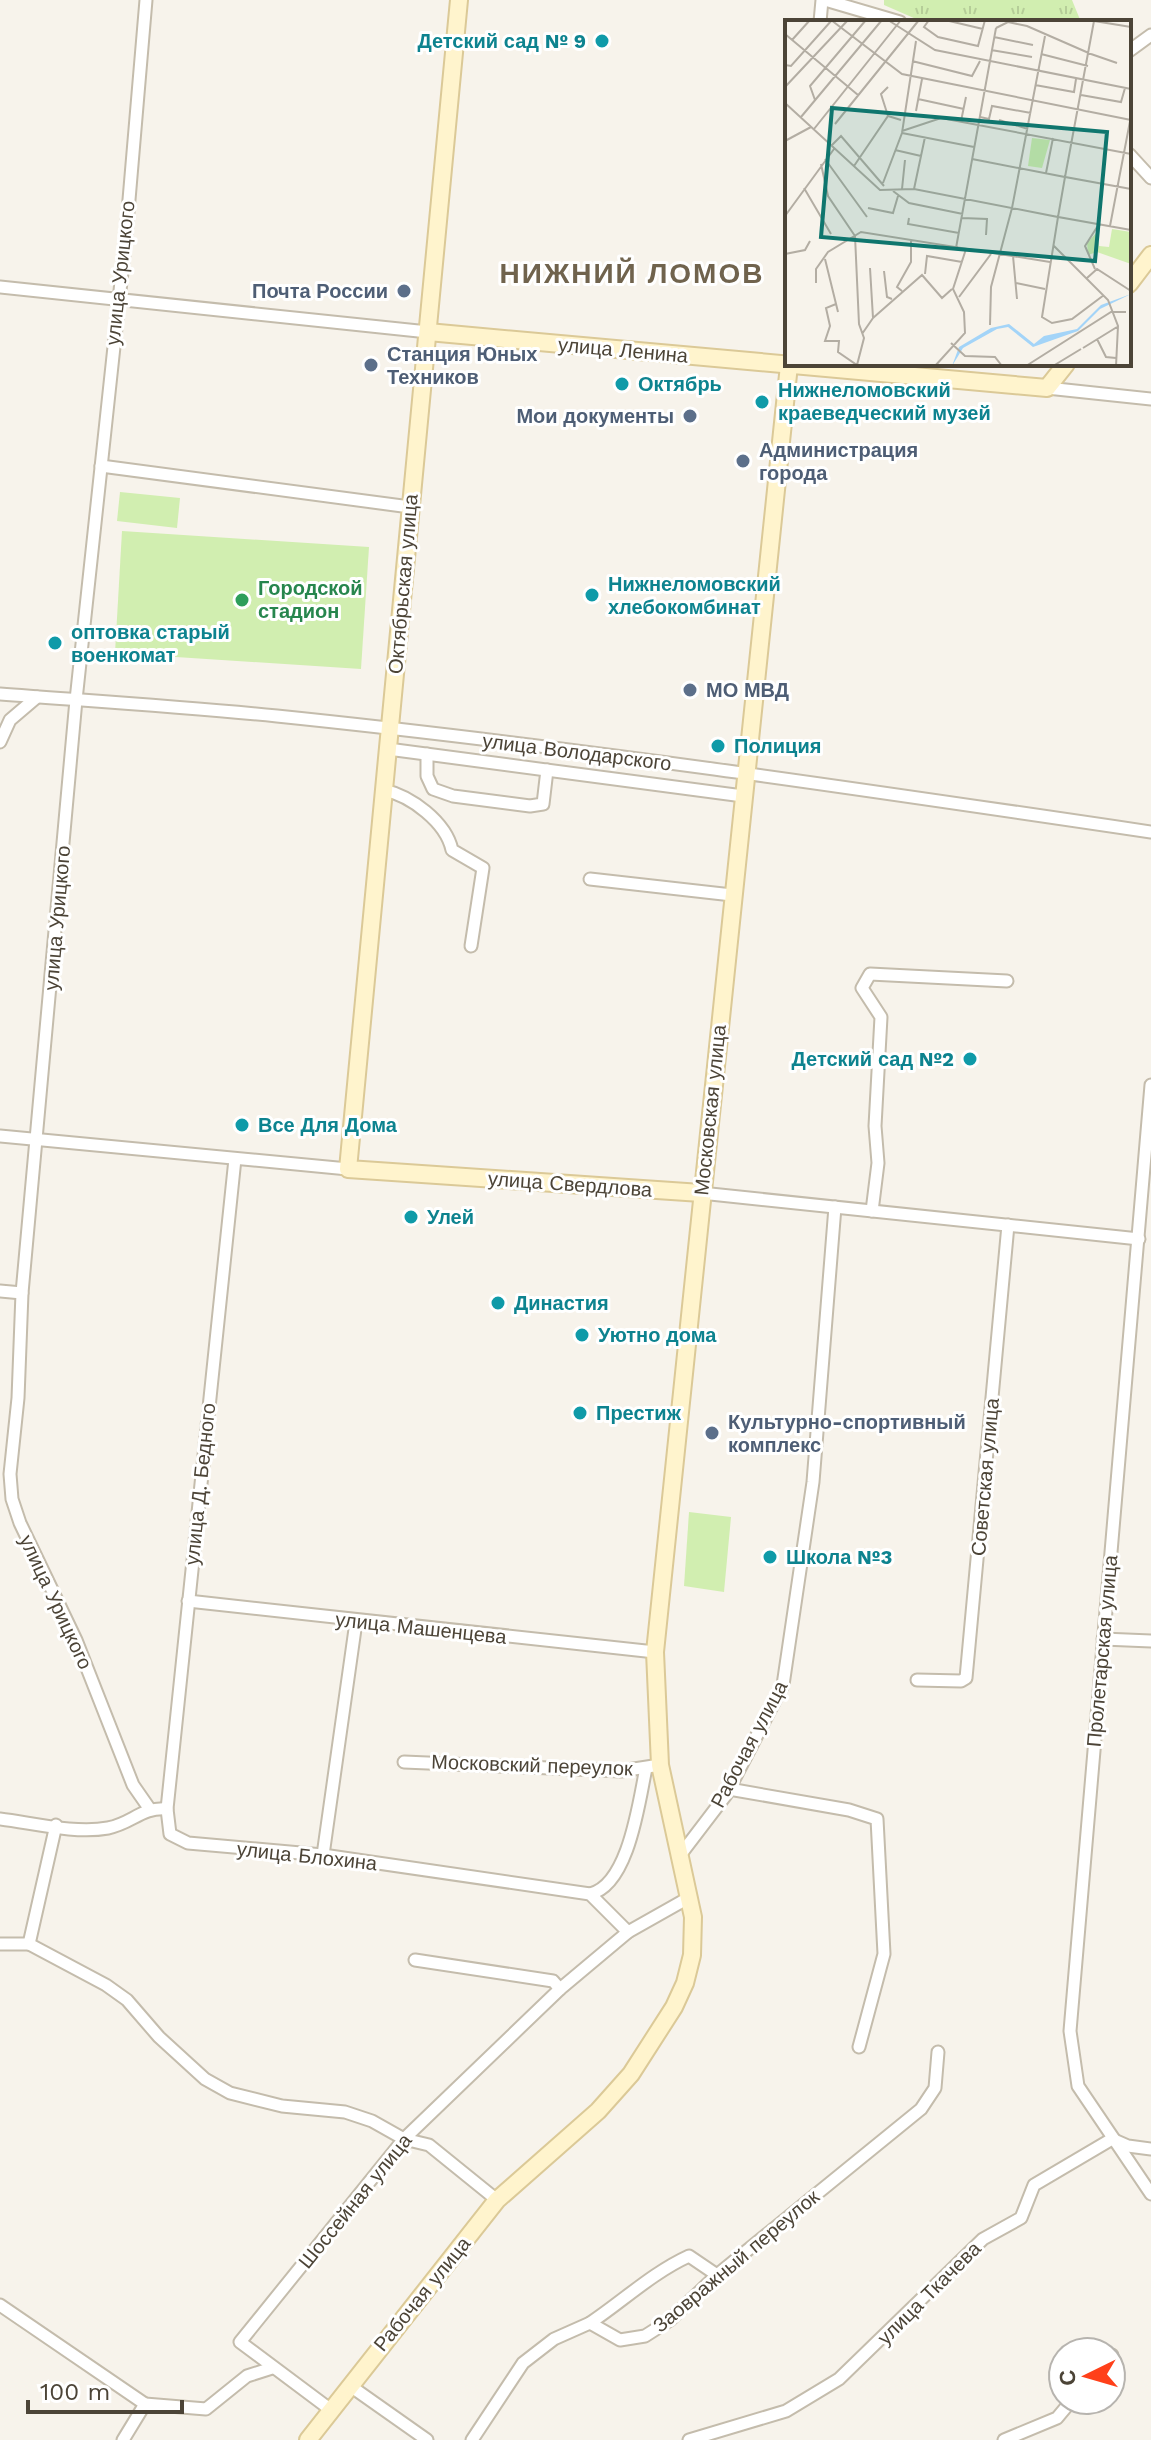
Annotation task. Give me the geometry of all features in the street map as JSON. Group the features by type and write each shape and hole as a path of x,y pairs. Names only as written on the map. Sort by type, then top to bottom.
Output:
{"main road":[{"name":"Октябрьская улица","path":"348,1169 459,0"},
{"path":"1131,281 1151,255"},
{"name":"улица Ленина","path":"428,332 785,364"},
{"name":"Московская улица","path":"681,1854 653,1766 655,1652 789,366"},
{"name":"улица Ленина","path":"810,366 1047,388"},
{"path":"1047,388 1064,366"},
{"name":"улица Свердлова","path":"348,1169 701,1193"},
{"name":"Рабочая улица","path":"349,2385 497,2200 598,2111 653,2043 674,2007 692,1955 690,1897 681,1854"},
{"path":"308,2440 349,2385"}],"street":[{"name":"улица Урицкого","path":"146,0 76,700 22,1293 18,1398 10,1474 12,1499 20,1523 76,1640 133,1785 149,1808"},
{"path":"820,20 823,0 893,20"},
{"path":"1131,50 1151,35"},
{"path":"1131,156 1151,178"},
{"name":"улица Ленина","path":"0,287 428,332"},
{"name":"улица Ленина","path":"1047,388 1151,399"},
{"path":"101,466 410,507"},
{"name":"улица Володарского","path":"0,694 390,729 746,772 1151,832"},
{"path":"0,742 10,720 37,697"},
{"path":"388,749 743,796"},
{"path":"427,754 427,776 433,789 453,796 530,806 543,804 547,770"},
{"path":"384,790 404,795 448,835 452,850 483,868 471,946"},
{"path":"590,879 732,895"},
{"path":"872,1211 878,1163 875,1126 881,1017 862,988 870,974 1007,981"},
{"name":"Пролетарская улица","path":"1151,1085 1070,2031 1078,2086 1151,2194"},
{"name":"улица Свердлова","path":"0,1136 348,1169"},
{"name":"улица Д. Бедного","path":"167,1809 235,1159"},
{"name":"улица Свердлова","path":"701,1193 1139,1239"},
{"name":"Рабочая улица","path":"681,1854 729,1789 783,1685 795,1621 813,1482 835,1207"},
{"name":"Советская улица","path":"917,1680 961,1681 966,1678 1008,1225"},
{"path":"0,1291 22,1293"},
{"name":"улица Машенцева","path":"188,1601 356,1622 655,1652"},
{"path":"323,1855 356,1622"},
{"path":"1103,1639 1151,1641"},
{"name":"Московский переулок","path":"404,1762 621,1771 653,1766"},
{"path":"628,1932 590,1894 607,1885 628,1849 653,1766"},
{"path":"729,1789 825,1805 877,1819 884,1954 859,2047"},
{"path":"0,1819 108,1828 126,1822 149,1808 167,1809"},
{"name":"улица Блохина","path":"167,1809 167,1825 175,1840 323,1855 590,1894"},
{"path":"29,1944 56,1825"},
{"name":"Шоссейная улица","path":"331,2410 240,2342 404,2139 560,1989 628,1932 690,1897"},
{"path":"0,1944 29,1944 94,1978 127,2000 159,2037 205,2079 230,2093 282,2106 345,2112 372,2121 404,2139 429,2145 497,2200"},
{"path":"415,1960 553,1981 560,1989"},
{"name":"Заовражный переулок","path":"590,2323 620,2340 645,2336 670,2320 717,2275 921,2109 935,2088 938,2052"},
{"path":"1112,2139 1128,2146 1151,2149"},
{"name":"улица Ткачева","path":"689,2440 786,2411 839,2379 983,2239 1021,2218 1034,2185 1112,2139"},
{"path":"472,2440 523,2363 554,2339 590,2323 661,2269 689,2256 717,2275"},
{"path":"0,2305 145,2404 206,2409 247,2376 272,2368"},
{"path":"349,2385 427,2440"},
{"path":"123,2440 145,2404"},
{"path":"1004,2440 1059,2416"}],"green space":[{"path":"884,0 1072,0 1080,20 918,20 884,5"},
{"path":"120,492 180,498 177,528 117,521"},
{"name":"Городской стадион","path":"122,531 369,547 361,669 115,653"},
{"path":"689,1512 731,1517 724,1592 684,1586"}],"place":[{"name":"Детский сад № 9","path":"602,41"},
{"name":"Почта России","path":"404,291"},
{"name":"Станция Юных Техников","path":"371,365"},
{"name":"Октябрь","path":"622,384"},
{"name":"Нижнеломовский краеведческий музей","path":"762,402"},
{"name":"Мои документы","path":"690,416"},
{"name":"Администрация города","path":"743,461"},
{"name":"Нижнеломовский хлебокомбинат","path":"592,595"},
{"name":"Городской стадион","path":"242,600"},
{"name":"оптовка старый военкомат","path":"55,643"},
{"name":"МО МВД","path":"690,690"},
{"name":"Полиция","path":"718,746"},
{"name":"Детский сад №2","path":"970,1059"},
{"name":"Все Для Дома","path":"242,1125"},
{"name":"Улей","path":"411,1217"},
{"name":"Династия","path":"498,1303"},
{"name":"Уютно дома","path":"582,1335"},
{"name":"Престиж","path":"580,1413"},
{"name":"Культурно-спортивный комплекс","path":"712,1433"},
{"name":"Школа №3","path":"770,1557"}],"district":[{"name":"НИЖНИЙ ЛОМОВ","path":"632,273"}]}
